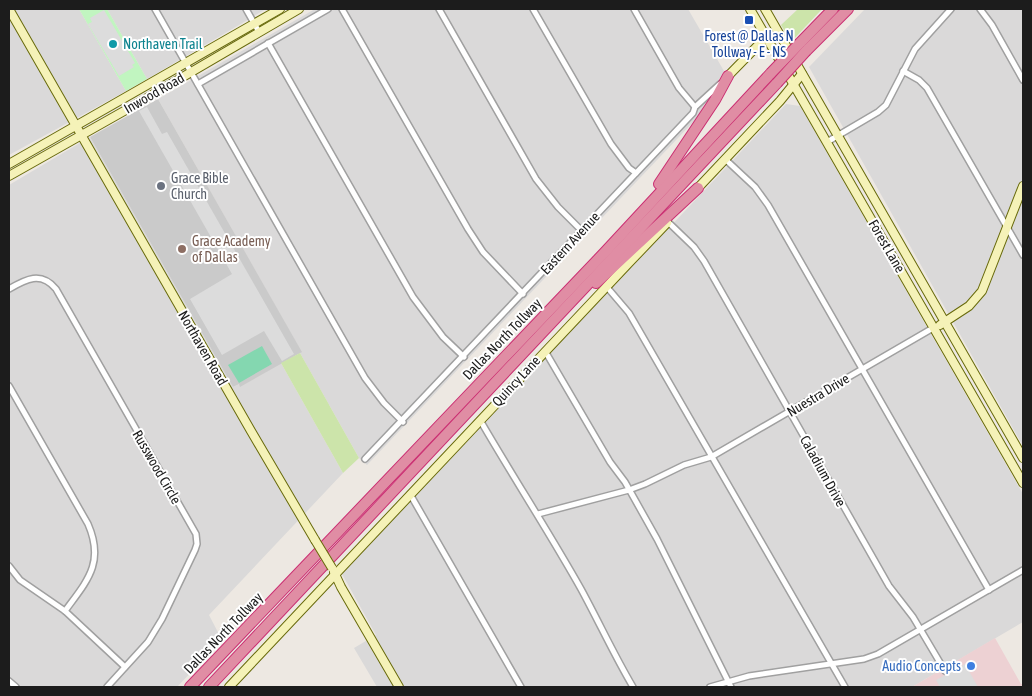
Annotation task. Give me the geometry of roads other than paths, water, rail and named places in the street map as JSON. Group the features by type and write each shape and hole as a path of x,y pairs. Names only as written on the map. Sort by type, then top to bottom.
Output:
{"highway":[{"name":"Dallas North Tollway","path":"209,687 578,294 803,47 833,9"},
{"name":"Dallas North Tollway","path":"803,47 848,9"},
{"path":"639,214 673,166 728,76"},
{"name":"Dallas North Tollway","path":"190,687 639,214 774,78"},
{"path":"578,294 599,282 698,188"}],"main road":[{"name":"Northaven Road","path":"9,9 251,431 334,571 341,587 398,687"},
{"name":"Inwood Road","path":"9,164 280,9"},
{"name":"Inwood Road","path":"9,176 299,9"},
{"name":"Forest Lane","path":"750,9 1023,483"},
{"name":"Forest Lane","path":"765,9 1023,458"},
{"name":"Eastern Avenue","path":"728,76 766,36 777,30"},
{"name":"Quincy Lane","path":"229,687 334,571 410,494 544,350 668,222 780,101 802,74"},
{"path":"780,101 787,97 795,97 805,104"},
{"name":"Nuestra Drive","path":"934,328 969,306 982,291 1023,186"},
{"path":"864,206 875,201"},
{"path":"899,266 909,260"},
{"path":"1004,450 1015,444"}],"street":[{"path":"155,9 365,378 384,403 402,422"},
{"path":"246,9 259,32"},
{"path":"198,84 328,9"},
{"path":"342,9 468,229 483,252 523,294"},
{"path":"439,9 536,179 558,207 582,231"},
{"path":"533,9 611,144 636,173"},
{"path":"634,9 679,88 695,107"},
{"path":"828,142 878,112 886,105 915,49 951,9"},
{"path":"980,9 992,25 1023,80"},
{"path":"268,43 413,297 443,337 464,357"},
{"path":"903,71 919,80 927,88 1023,255"},
{"name":"Eastern Avenue","path":"365,459 464,357 693,113 695,107 728,76"},
{"path":"725,159 755,187 768,205 989,590"},
{"name":"Caladium Drive","path":"668,222 694,247 704,261 889,586 912,616 945,672"},
{"name":"Russwood Circle","path":"9,289 33,277 43,279 56,288 196,534 197,544 195,550 162,619 148,642 107,687"},
{"path":"606,285 629,313 845,687"},
{"name":"Nuestra Drive","path":"538,514 629,490 646,484 684,465 712,457 934,328"},
{"path":"544,350 657,539 730,684"},
{"path":"9,386 93,535 95,562 89,578 65,611"},
{"path":"480,420 586,597 632,687"},
{"path":"410,494 521,687"},
{"path":"9,566 20,580 65,611 125,667"},
{"path":"710,687 730,684 770,673 854,662 878,654 1023,570"},
{"path":"9,681 16,687"}],"place":[{"name":"Forest @ Dallas N Tollway - E - NS","path":"749,20"},
{"name":"Northaven Trail","path":"113,44"},
{"name":"Grace Bible Church","path":"161,186"},
{"name":"Grace Academy of Dallas","path":"182,249"},
{"name":"Audio Concepts","path":"971,666"}]}
